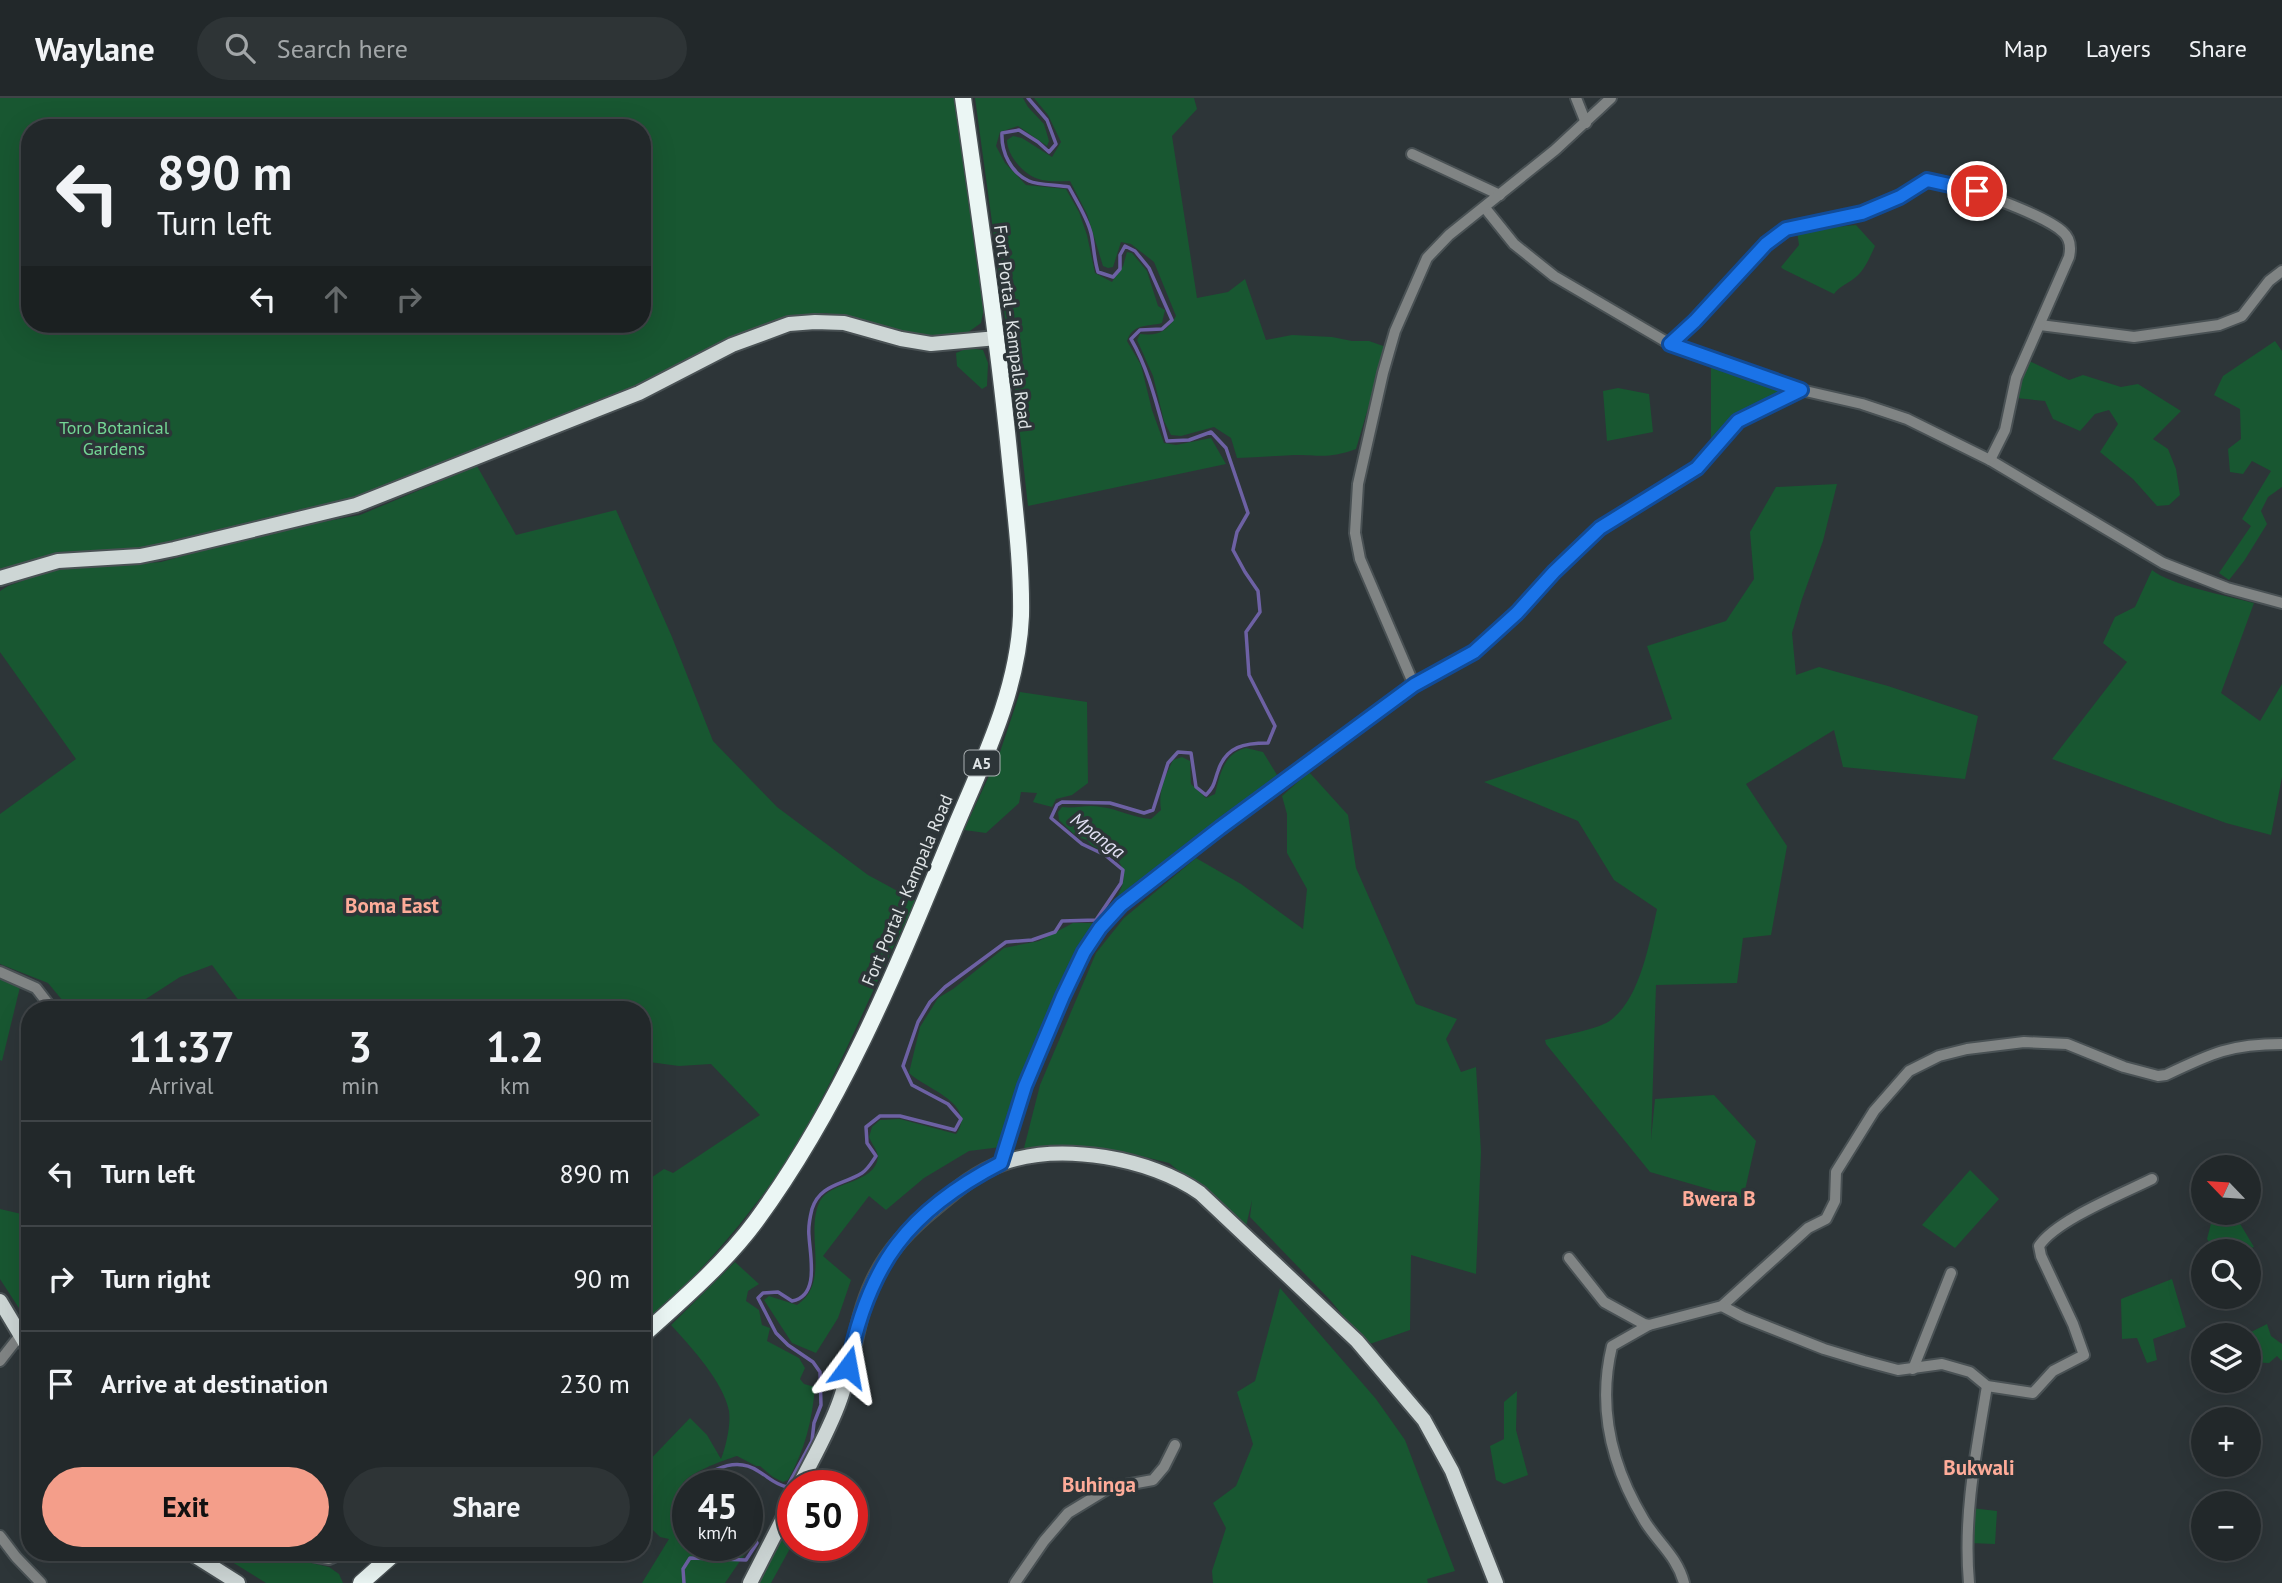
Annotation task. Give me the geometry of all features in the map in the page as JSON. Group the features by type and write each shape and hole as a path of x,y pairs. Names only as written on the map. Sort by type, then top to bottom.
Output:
{"highway":[{"name":"Fort Portal - Kampala Road","path":"651,1328 695,1289 755,1223 817,1129 876,1009 990,742 1011,683 1021,619 1020,566 997,338 963,98"},
{"path":"361,1583 386,1561"}],"main road":[{"path":"0,578 58,561 139,556 174,549 356,505 639,393 732,345 789,324 844,323 901,339 931,344 997,338"},
{"path":"807,1470 840,1401 859,1320 873,1283 896,1244 914,1224 966,1181 1001,1163 1033,1154 1058,1153 1124,1160 1183,1180 1200,1193 1357,1340 1424,1420 1452,1471 1496,1583"},
{"path":"0,1301 21,1334"},
{"path":"750,1583 777,1530"},
{"path":"204,1561 238,1583"}],"street":[{"path":"1576,98 1586,123"},
{"path":"1414,685 1360,559 1355,533 1358,484 1395,331 1427,258 1450,235 1586,123 1611,98"},
{"path":"1412,154 1500,195"},
{"path":"1670,344 1695,321 1766,244 1786,229 1862,213 1900,197 1927,180 1977,191 2045,220 2063,231 2071,247 2016,378 2005,430 1990,460"},
{"path":"1485,208 1514,244 1554,276 1670,344 1801,390 1862,404 1907,419 1990,460 2163,563 2227,588 2282,603"},
{"path":"2040,325 2134,337 2219,325 2242,316 2269,281 2282,271"},
{"path":"1001,1163 1025,1086 1063,996 1084,952 1100,928 1121,905 1220,828 1414,685 1474,652 1517,613 1554,572 1600,528 1697,468 1738,421 1801,390"},
{"path":"0,972 36,988 45,1001"},
{"path":"1684,1583 1668,1549 1645,1522 1622,1479 1612,1450 1605,1379 1612,1346 1649,1325 1722,1306 1808,1228 1826,1219 1835,1200 1836,1172 1874,1111 1909,1071 1939,1056 1967,1049 2024,1042 2067,1044 2124,1067 2158,1076 2166,1075 2215,1052 2250,1044 2282,1044"},
{"path":"1722,1306 1742,1317 1825,1349 1898,1370 1942,1364 1970,1372 1987,1386 2033,1393 2053,1371 2084,1355 2039,1246 2045,1237 2061,1226 2152,1180"},
{"path":"1569,1258 1604,1302 1649,1325"},
{"path":"1913,1368 1951,1273"},
{"path":"0,1361 21,1334"},
{"path":"1969,1583 1966,1548 1970,1481 1987,1386"},
{"path":"1015,1583 1044,1541 1068,1513 1109,1488 1153,1480 1164,1467 1175,1445"},
{"path":"0,1536 41,1583"}],"green space":[{"name":"Toro Botanical Gardens","path":"0,98 959,98 976,215 984,308 981,323 967,333 930,337 826,313 787,319 726,339 637,385 356,499 139,550 58,552 0,571"},
{"path":"975,98 1023,98 1044,124 1049,141 1047,146 1018,126 1000,132 996,146 1005,163 1026,185 1066,189 1079,212 1087,235 1095,273 1112,282 1123,266 1127,252 1132,253 1147,271 1158,306 1165,310 1162,323 1137,328 1127,341 1141,365 1152,410 1164,443 1176,445 1211,438 1226,464 1028,506"},
{"path":"1034,98 1194,98 1197,109 1172,136 1197,298 1228,292 1245,279 1266,340 1292,335 1332,337 1369,341 1386,347 1356,449 1319,456 1237,458 1231,438 1214,427 1181,436 1171,435 1164,421 1153,376 1137,340 1140,334 1161,332 1176,316 1154,262 1131,244 1121,242 1113,267 1103,266 1087,214 1070,181 1048,181 1029,175 1010,153 1007,140 1013,136 1022,138 1052,157 1061,142 1048,115"},
{"path":"1856,225 1875,246 1860,273 1834,294 1781,267 1799,245 1797,231"},
{"path":"2275,341 2282,351 2282,487 2268,497 2261,511 2267,524 2229,580 2219,573 2251,526 2242,519 2271,471 2252,461 2243,474 2230,472 2228,449 2241,439 2240,409 2214,395 2223,376"},
{"path":"968,348 983,350 988,363 987,386 982,389 957,366 956,353"},
{"path":"2019,356 2069,380 2083,375 2121,387 2138,384 2181,411 2153,439 2168,449 2176,469 2180,495 2169,505 2157,506 2133,479 2100,452 2118,424 2109,410 2095,414 2080,431 2053,419 2045,401 2016,398"},
{"path":"1711,362 1785,388 1783,392 1736,416 1711,445"},
{"path":"1618,388 1649,394 1653,432 1607,441 1603,391"},
{"path":"477,466 516,535 616,510 672,637 713,741 777,807 868,875 916,901 827,1088 794,1149 762,1196 724,1243 651,1318 651,1178 664,1169 673,1173 760,1115 711,1064 679,1066 651,1062 651,1001 239,1001 212,965 180,977 143,1001 63,1001 48,983 0,964 0,814 76,759 0,652 0,591 53,570 161,562 274,531 360,515"},
{"path":"1837,484 1823,541 1792,633 1796,675 1819,667 1888,686 1978,716 1965,779 1843,767 1834,730 1746,784 1787,846 1771,935 1743,938 1737,983 1656,985 1651,1140 1655,1099 1714,1095 1756,1141 1743,1199 1650,1172 1546,1044 1545,1040 1603,1025 1619,1013 1642,971 1657,909 1614,880 1578,821 1484,782 1672,719 1647,646 1726,621 1754,579 1750,532 1776,487"},
{"path":"2152,570 2185,585 2254,603 2221,693 2260,721 2282,684 2282,777 2271,835 2226,823 2052,759 2127,662 2103,643 2115,617 2135,607"},
{"path":"1020,692 1087,702 1088,783 1072,795 1056,799 1052,807 1033,802 1037,793 1021,792 1019,803 986,833 964,830 1000,752"},
{"path":"1246,748 1263,752 1279,778 1212,829 1120,907 1086,953 1001,1147 969,1151 924,1178 886,1210 869,1196 823,1256 851,1280 838,1318 816,1353 792,1343 764,1300 769,1296 797,1305 807,1295 813,1284 815,1271 814,1230 819,1203 832,1190 861,1178 875,1166 878,1155 869,1137 872,1127 880,1120 900,1119 956,1134 961,1123 960,1114 947,1098 909,1073 920,1027 938,998 1004,948 1039,941 1073,923 1096,923 1121,889 1124,879 1119,862 1087,840 1077,837 1059,820 1058,812 1062,807 1096,806 1151,819 1161,810 1161,790 1173,760 1182,757 1190,761 1191,784 1206,798 1215,794 1228,759"},
{"path":"1309,772 1348,815 1356,868 1416,1004 1457,1019 1446,1039 1461,1072 1476,1067 1481,1152 1476,1274 1411,1255 1410,1330 1367,1345 1331,1301 1250,1217 1252,1200 1245,1231 1205,1192 1169,1163 1121,1151 1050,1148 1023,1152 1040,1085 1096,953 1124,918 1196,858 1241,884 1303,929 1307,889 1287,853 1287,814 1282,796"},
{"path":"0,978 20,987 2,1061 0,1060"},
{"path":"1970,1170 1999,1199 1955,1248 1922,1225"},
{"path":"0,1209 21,1214 21,1311 0,1279"},
{"path":"2211,1225 2241,1225 2249,1239 2207,1239"},
{"path":"735,1262 759,1284 748,1291 746,1301 759,1310 762,1325 770,1328 767,1341 799,1358 805,1368 800,1379 804,1384 815,1387 812,1412 807,1435 793,1470 777,1470 777,1479 760,1466 737,1456 703,1470 672,1470 672,1561 740,1561 725,1583 642,1583 669,1539 660,1537 651,1528 651,1459 690,1418 707,1435 721,1459 729,1429 726,1400 705,1365 671,1325"},
{"path":"2172,1279 2186,1327 2153,1339 2157,1360 2147,1363 2137,1338 2122,1339 2121,1299"},
{"path":"1280,1288 1376,1399 1405,1440 1455,1571 1427,1579 1428,1583 1213,1583 1212,1571 1226,1528 1213,1503 1236,1486 1253,1444 1237,1392 1255,1381"},
{"path":"2267,1324 2271,1336 2282,1344 2282,1361 2277,1356 2269,1363 2261,1363 2261,1327"},
{"path":"1517,1391 1516,1430 1528,1475 1504,1484 1496,1480 1490,1446 1504,1439 1504,1402"},
{"path":"1971,1508 1997,1511 1995,1544 1969,1543"},
{"path":"777,1548 777,1561 783,1561 771,1583 755,1583"},
{"path":"231,1561 302,1561 329,1567 339,1574 343,1583 266,1583"}],"waterway":[{"name":"Mpanga","path":"763,1474 787,1487 812,1441 814,1423 821,1405 820,1372 813,1362 776,1333 758,1298 763,1293 778,1292 792,1301 807,1292 811,1274 809,1229 812,1209 826,1190 862,1173 873,1161 876,1156 867,1143 866,1127 880,1116 900,1116 955,1130 961,1119 948,1104 912,1085 903,1066 918,1022 930,1002 945,987 1006,942 1032,940 1055,932 1062,921 1096,920 1121,883 1123,870 1105,855 1082,844 1051,818 1057,805 1062,802 1110,803 1144,813 1153,810 1168,763 1178,752 1191,753 1196,787 1206,795 1213,786 1226,756 1244,745 1268,743 1275,726 1249,675 1246,632 1260,612 1258,591 1233,550 1237,532 1248,513 1226,448 1211,432 1189,440 1167,441 1148,376 1131,339 1140,330 1162,329 1172,320 1149,268 1135,251 1125,246 1120,255 1120,269 1113,277 1098,272 1089,227 1069,187 1029,181 1017,173 1008,161 1002,133 1019,130 1049,152 1056,144 1047,120 1028,98"},
{"name":"Mpanga","path":"715,1470 739,1464 756,1470"},
{"name":"Mpanga","path":"684,1583 683,1569 688,1561"}],"district":[{"name":"Boma East","path":"392,905"},
{"name":"Bwera B","path":"1719,1198"},
{"name":"Bukwali","path":"1979,1467"},
{"name":"Buhinga","path":"1099,1484"}],"route":[{"path":"848,1367 859,1320 873,1283 896,1244 914,1224 966,1181 1001,1163 1025,1086 1063,996 1084,952 1100,928 1121,905 1220,828 1414,685 1474,652 1517,613 1554,572 1600,528 1697,468 1738,421 1801,390 1670,344 1695,321 1766,244 1786,229 1798,224 1854,215 1878,207 1927,180 1977,191"}]}
